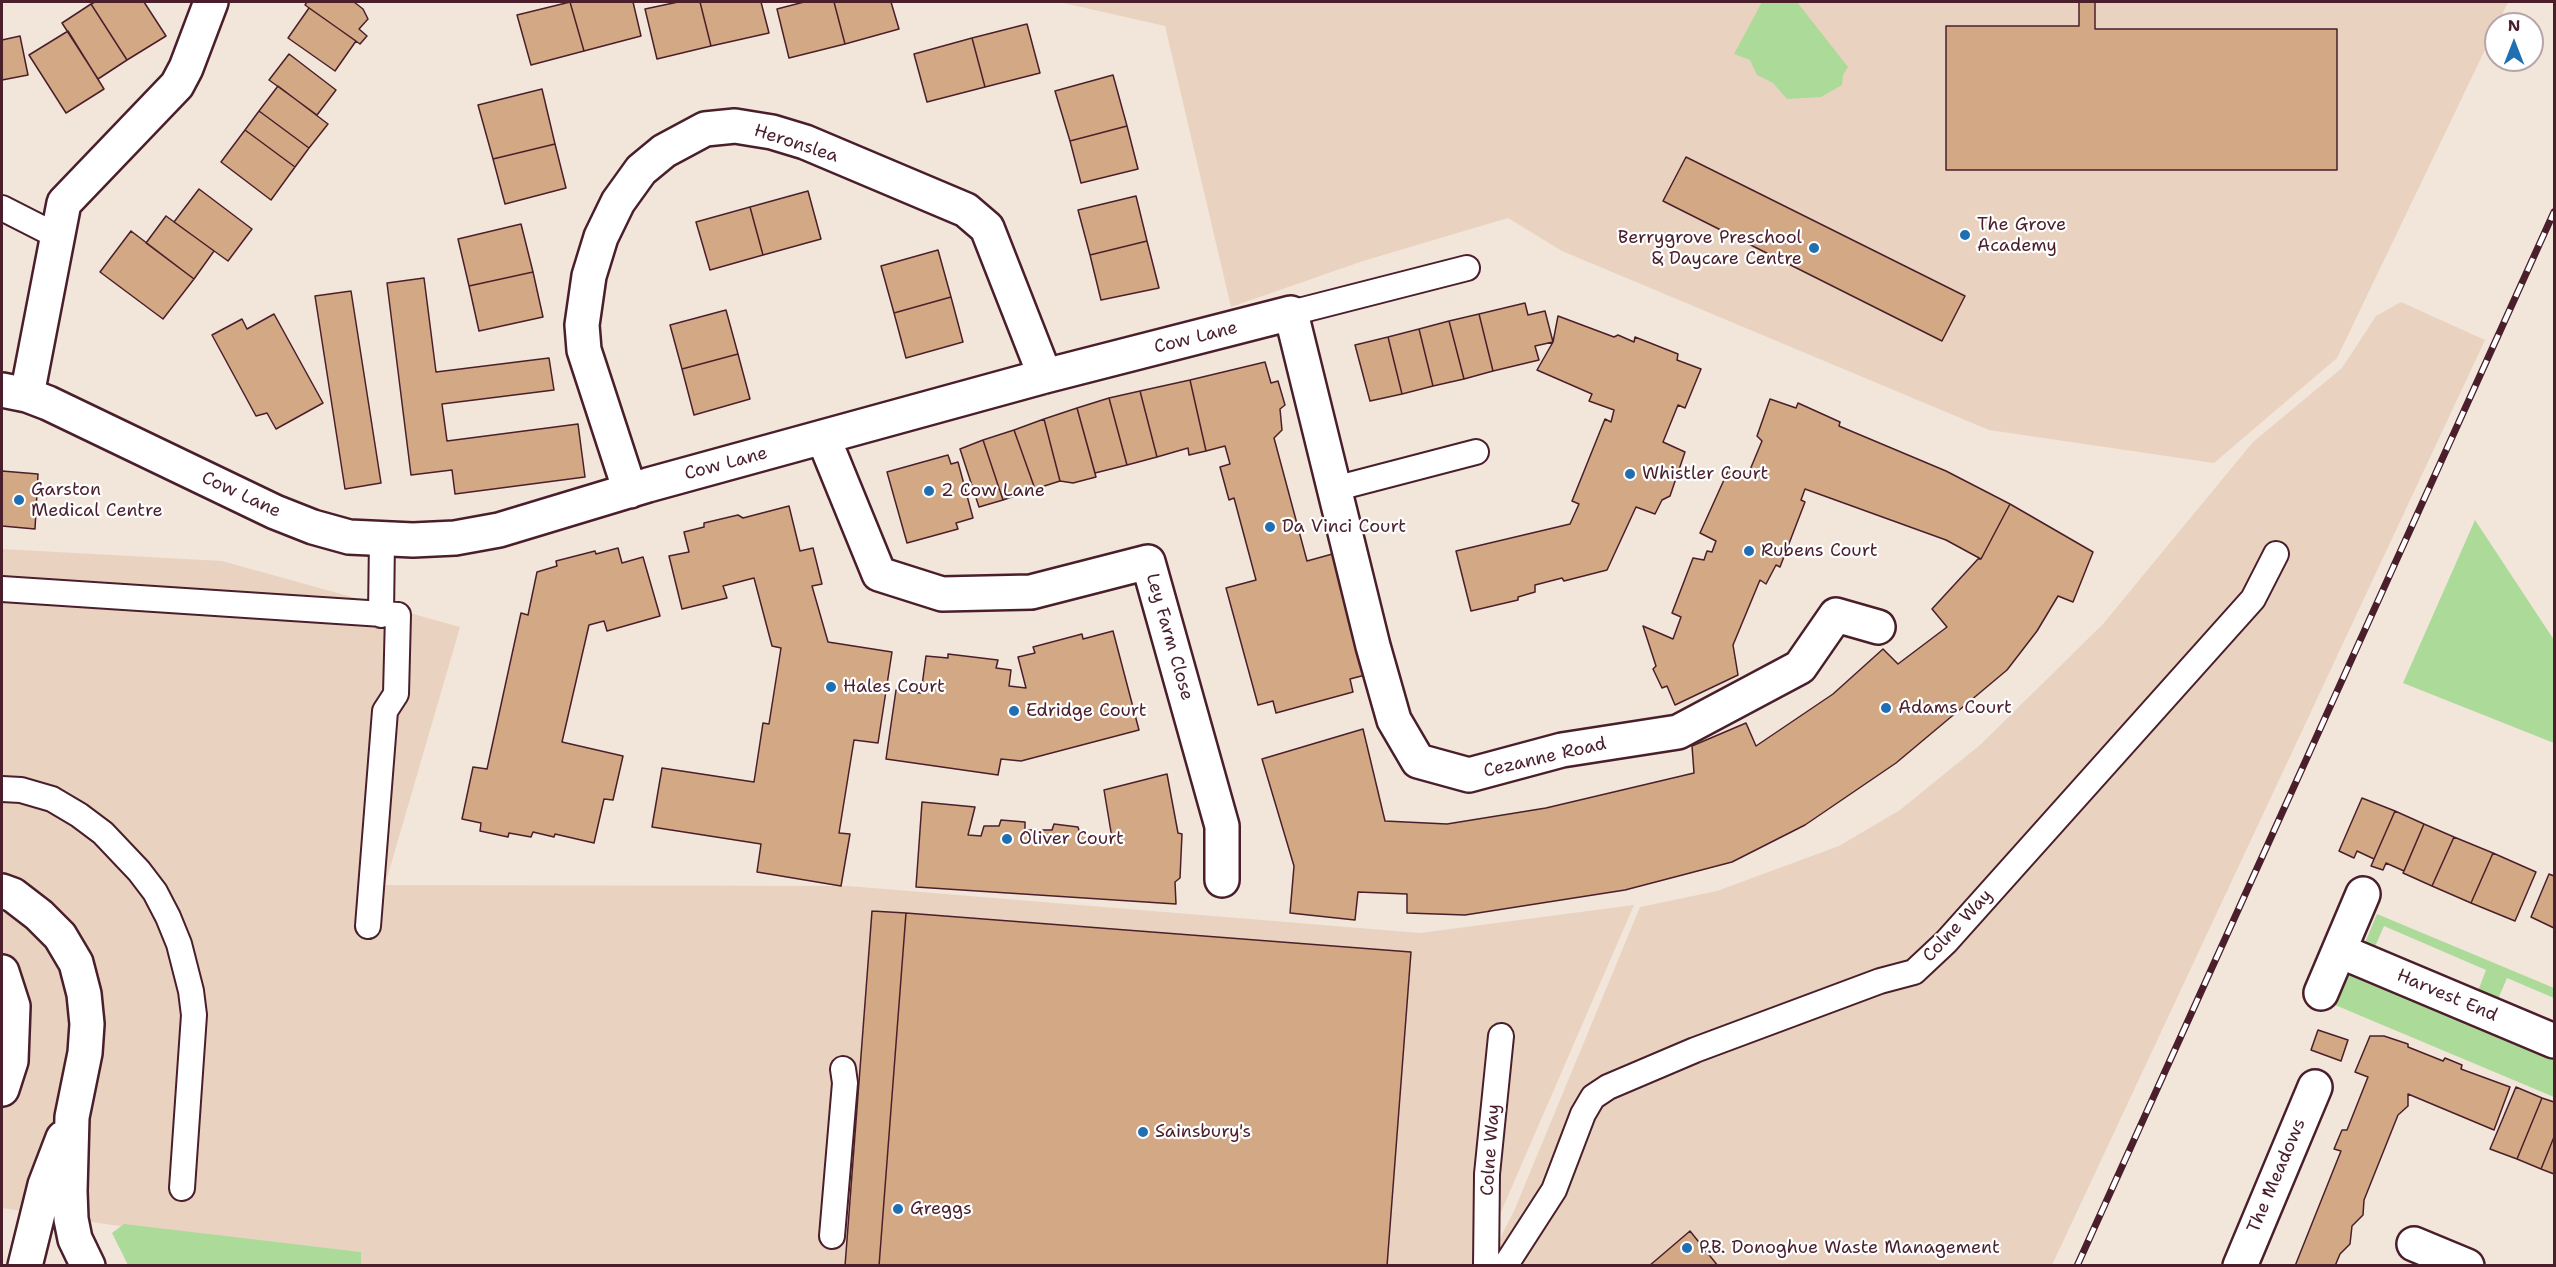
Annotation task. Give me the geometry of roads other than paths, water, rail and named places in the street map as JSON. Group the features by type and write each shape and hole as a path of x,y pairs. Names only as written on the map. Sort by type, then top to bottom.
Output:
{"street":[{"path":"14,393 64,203 177,85 186,68 211,2"},
{"name":"Heronslea","path":"630,491 584,350 582,325 589,276 600,237 618,202 641,170 664,151 705,129 735,126 771,132 805,142 966,210 987,228 1045,376"},
{"name":"Cow Lane","path":"14,393 275,512 313,526 349,537 455,538 499,530 630,491 1045,376 1291,313"},
{"name":"Cezanne Road","path":"1291,313 1394,720 1418,761 1469,775 1562,750 1678,732 1800,667 1836,615 1878,627"},
{"name":"Ley Farm Close","path":"823,437 879,574 942,594 1031,592 1148,562 1222,826 1222,880"},
{"path":"2,891 14,895 60,936 76,963 84,994 87,1024 85,1053 72,1117 45,1185 25,1266"},
{"path":"2321,993 2362,894"},
{"name":"Harvest End","path":"2340,951 2554,1041"},
{"path":"2,972 13,1006 10,1061 2,1089"},
{"name":"The Meadows","path":"2240,1266 2315,1087"},
{"path":"72,1117 71,1219 75,1239 88,1266"},
{"path":"2414,1244 2467,1266"}],"lane":[{"path":"2,208 57,236"},
{"name":"Cow Lane","path":"1291,313 1467,268"},
{"path":"1334,489 1476,452"},
{"path":"381,615 382,539"},
{"name":"Colne Way","path":"1505,1266 1554,1190 1583,1114 1593,1097 1608,1087 1695,1050 1880,981 1914,972 1946,942 2253,599 2276,554"},
{"path":"2,589 398,615 396,694 385,711 368,926"},
{"path":"2,789 21,789 52,799 79,815 102,833 139,871 155,892 179,944 195,1015 182,1188"},
{"name":"Colne Way","path":"1486,1266 1487,1174 1501,1036"},
{"path":"832,1236 845,1083 843,1069"}],"railway":[{"path":"2077,1266 2554,212"}],"place":[{"name":"The Grove Academy","path":"1965,235"},
{"name":"Berrygrove Preschool & Daycare Centre","path":"1814,248"},
{"name":"Whistler Court","path":"1630,474"},
{"name":"2 Cow Lane","path":"929,491"},
{"name":"Garston Medical Centre","path":"19,500"},
{"name":"Da Vinci Court","path":"1270,527"},
{"name":"Rubens Court","path":"1749,551"},
{"name":"Hales Court","path":"831,687"},
{"name":"Adams Court","path":"1886,708"},
{"name":"Edridge Court","path":"1014,711"},
{"name":"Oliver Court","path":"1007,839"},
{"name":"Sainsbury's","path":"1143,1132"},
{"name":"Greggs","path":"898,1209"},
{"name":"P.B. Donoghue Waste Management","path":"1687,1248"}]}
